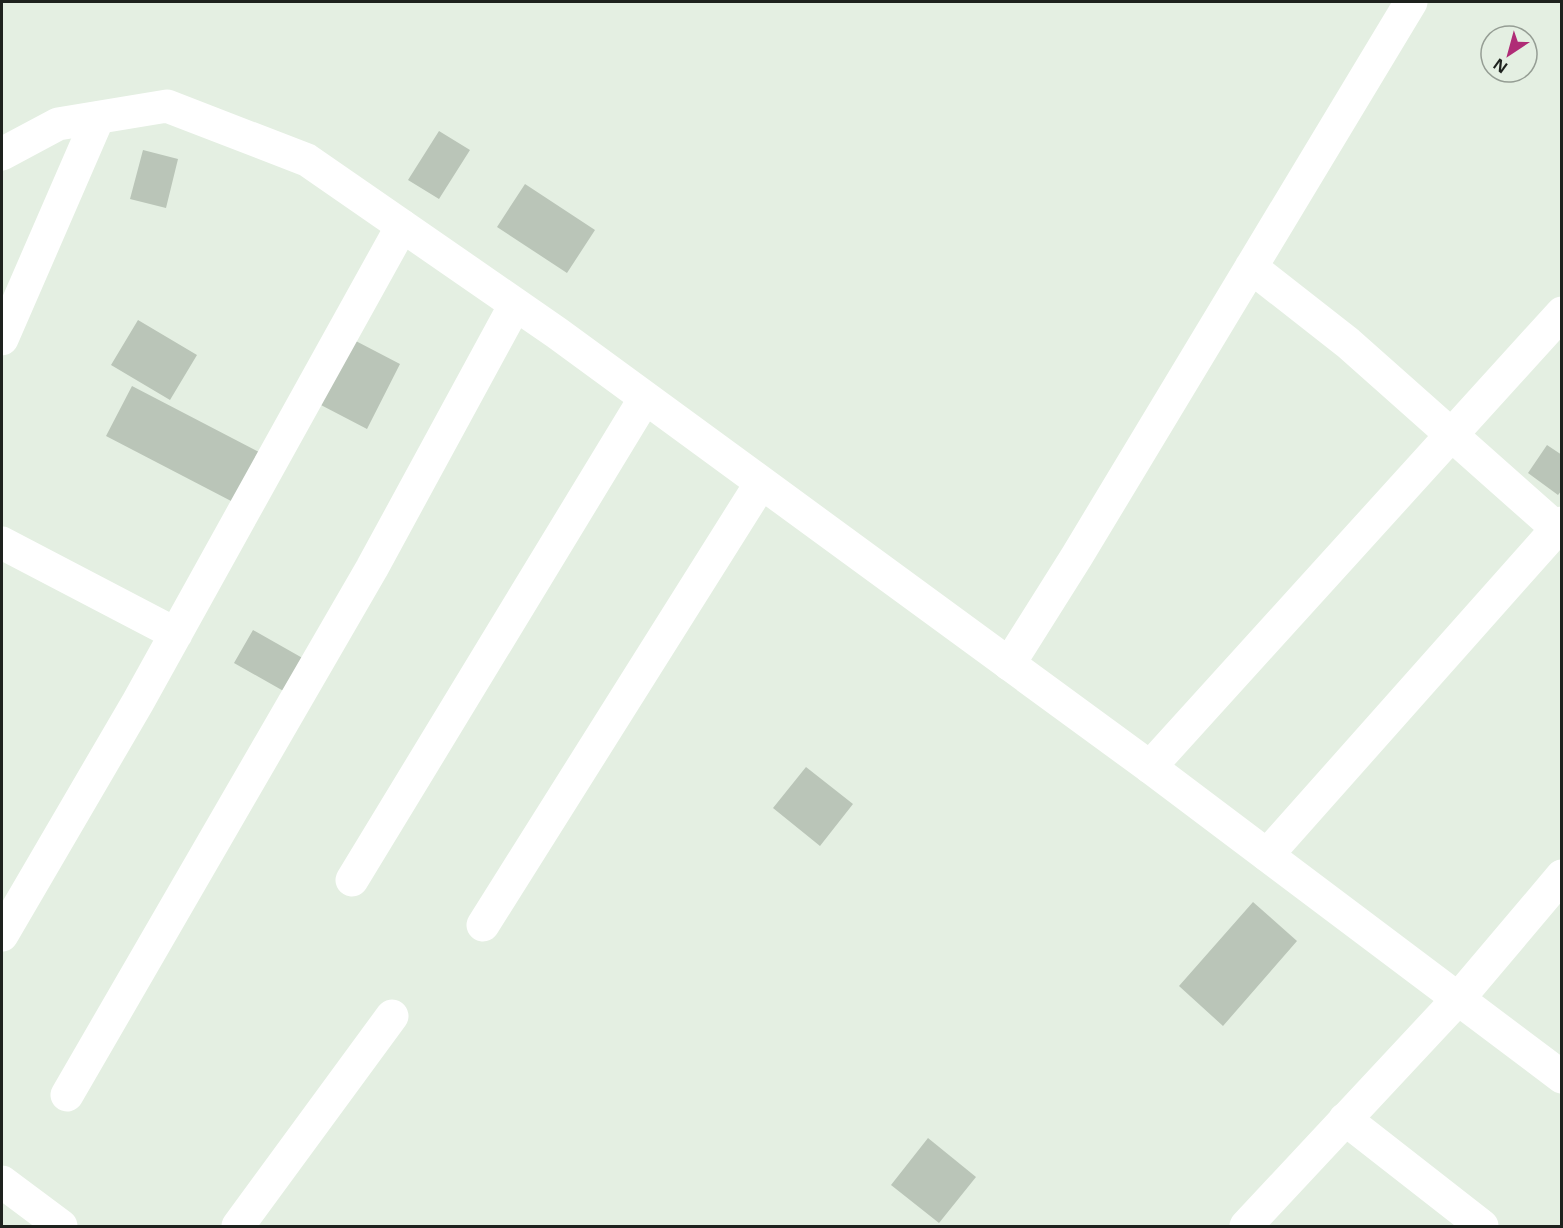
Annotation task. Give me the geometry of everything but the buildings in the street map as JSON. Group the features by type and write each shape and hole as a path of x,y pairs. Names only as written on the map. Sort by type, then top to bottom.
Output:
{"street":[{"path":"1009,664 1411,2"},
{"path":"2,154 58,124 167,106 307,160 515,304 645,398 1149,767 1562,1077"},
{"path":"2,339 98,118"},
{"path":"2,934 176,634 402,226"},
{"path":"1251,267 1348,343 1560,529 1267,855"},
{"path":"67,1095 372,568 515,304"},
{"path":"1149,767 1562,313"},
{"path":"352,880 645,398"},
{"path":"483,926 761,483"},
{"path":"2,543 176,634"},
{"path":"1254,1224 1345,1119 1458,999 1562,876"},
{"path":"238,1227 392,1016"},
{"path":"1345,1119 1482,1227"},
{"path":"2,1182 61,1227"}]}
